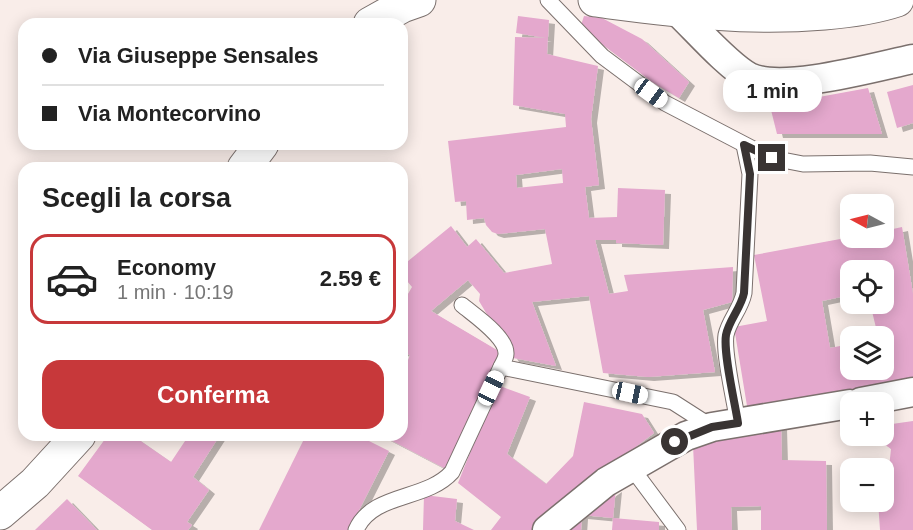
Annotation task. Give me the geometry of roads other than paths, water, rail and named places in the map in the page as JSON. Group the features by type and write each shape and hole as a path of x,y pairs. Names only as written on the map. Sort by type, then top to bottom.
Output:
{"street":[{"path":"381,18 419,0"},
{"path":"595,0 677,12 732,16 784,16 880,6 897,0"},
{"path":"677,12 738,70 751,78 770,82 807,80 913,59"},
{"path":"894,396 913,392"},
{"path":"547,530 606,482 686,436 725,425 840,406"},
{"path":"0,513 35,483 74,441"}],"lane":[{"path":"548,0 602,56 657,97 772,158 803,164 870,163 913,167"},
{"path":"501,367 673,402 725,425 726,344 729,327 740,309 744,293 750,182 744,145"},
{"path":"356,530 368,513 384,503 433,487 452,472 506,357 505,349 494,331 462,305"},
{"path":"631,467 678,530"}]}
